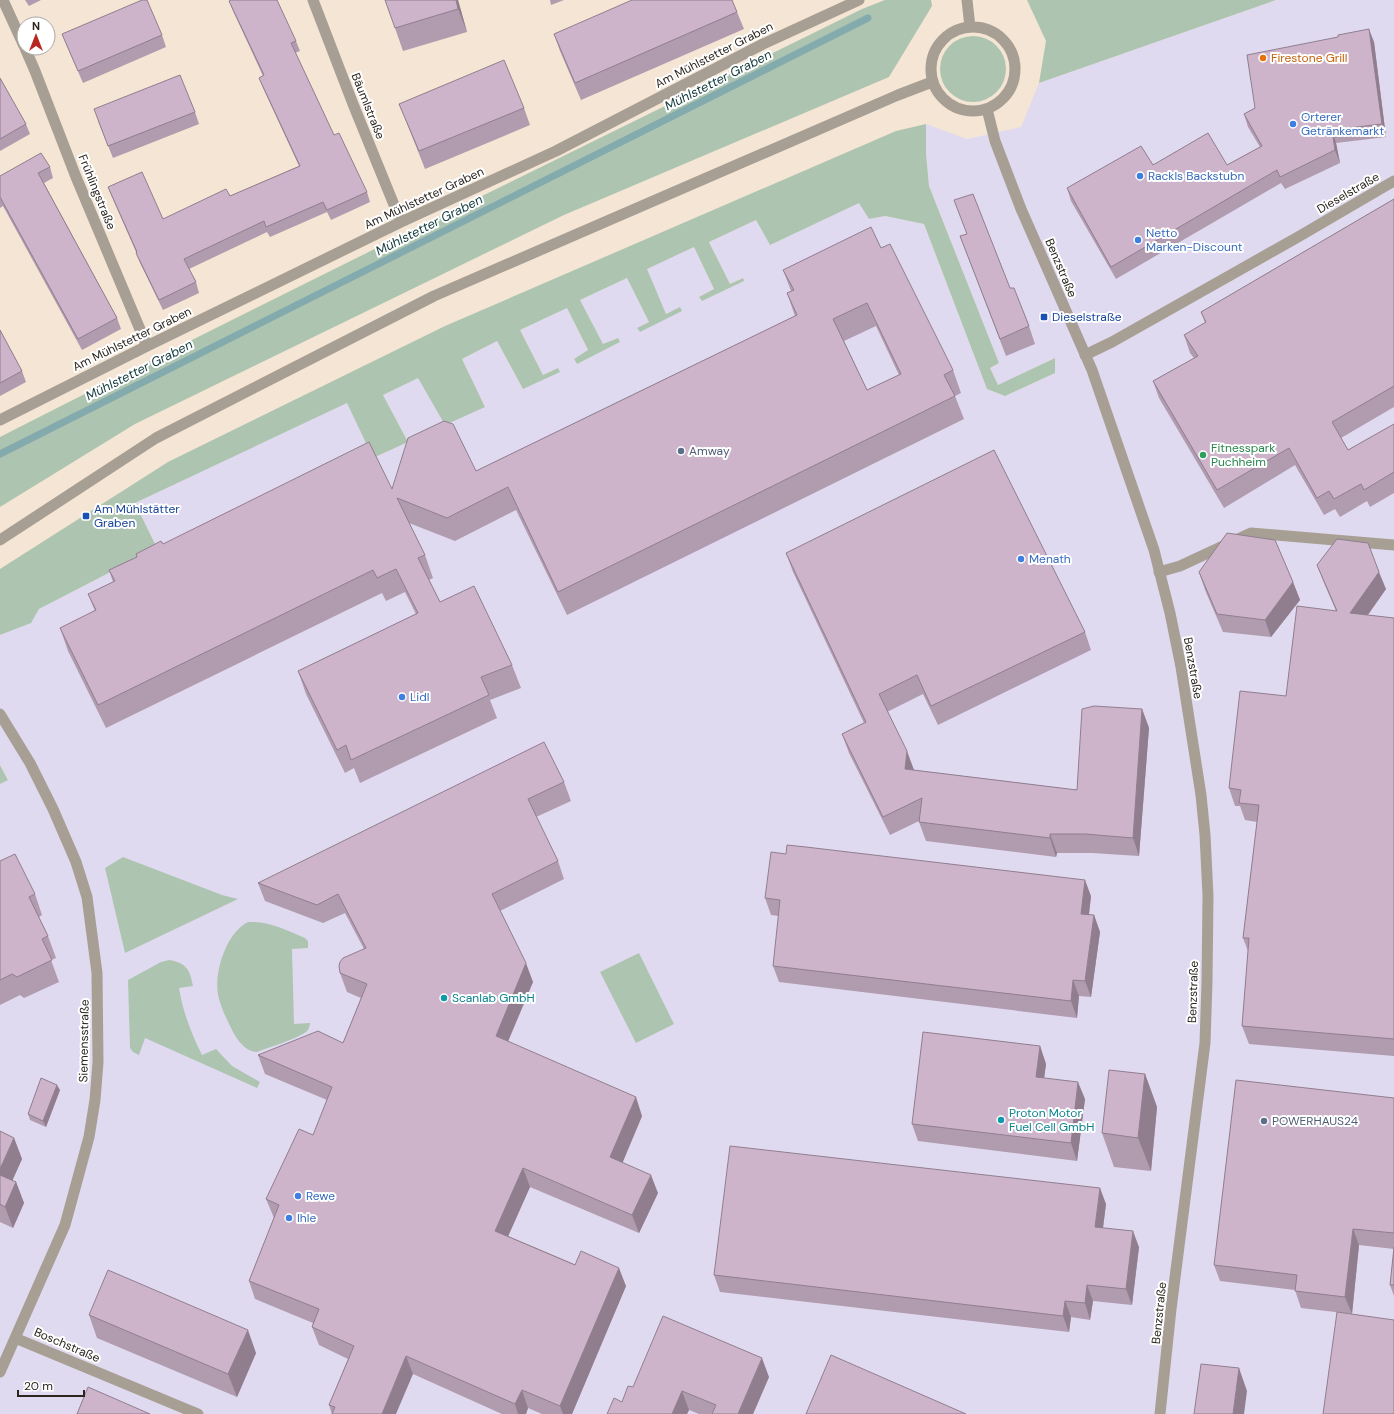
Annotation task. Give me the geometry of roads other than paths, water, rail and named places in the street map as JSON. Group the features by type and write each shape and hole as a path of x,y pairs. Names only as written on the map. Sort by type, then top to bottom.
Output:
{"street":[{"name":"Frühlingstraße","path":"3,0 16,29"},
{"name":"Bäumlstraße","path":"312,0 401,222"},
{"name":"Am Mühlstetter Graben","path":"0,420 147,346 401,222 556,150 763,44 859,0"},
{"path":"966,0 970,27"},
{"path":"970,27 990,30 1006,43 1011,51 1015,71 1010,90 1004,98 987,109 976,112 964,111 954,107 941,97 932,82 930,72 931,61 935,50 941,41 959,29 970,27"},
{"name":"Frühlingstraße","path":"28,56 76,177 147,346"},
{"path":"0,540 156,438 434,296 891,98 932,82"},
{"name":"Benzstraße","path":"987,109 995,141 1022,209 1092,370 1154,550 1170,613 1181,667 1201,795 1205,834 1208,896 1207,982 1204,1043 1160,1414"},
{"name":"Dieselstraße","path":"1085,355 1112,342 1394,181"},
{"path":"1159,572 1180,566 1251,533 1394,545"},
{"name":"Siemensstraße","path":"0,714 30,763 40,783 76,862 87,897 97,973 98,1062 95,1100 89,1136 65,1225 0,1372"},
{"name":"Boschstraße","path":"15,1338 198,1414"}],"waterway":[{"name":"Mühlstetter Graben","path":"0,454 868,18"}],"place":[{"name":"Firestone Grill","path":"1263,58"},
{"name":"Orterer Getränkemarkt","path":"1293,124"},
{"name":"Rackls Backstubn","path":"1140,176"},
{"name":"Netto Marken-Discount","path":"1138,240"},
{"name":"Dieselstraße","path":"1044,317"},
{"name":"Amway","path":"681,451"},
{"name":"Fitnesspark Puchheim","path":"1203,455"},
{"name":"Am Mühlstätter Graben","path":"86,516"},
{"name":"Menath","path":"1021,559"},
{"name":"Lidl","path":"402,697"},
{"name":"Scanlab GmbH","path":"444,998"},
{"name":"Proton Motor Fuel Cell GmbH","path":"1001,1120"},
{"name":"POWERHAUS24","path":"1264,1121"},
{"name":"Rewe","path":"298,1196"},
{"name":"Ihle","path":"289,1218"}]}
